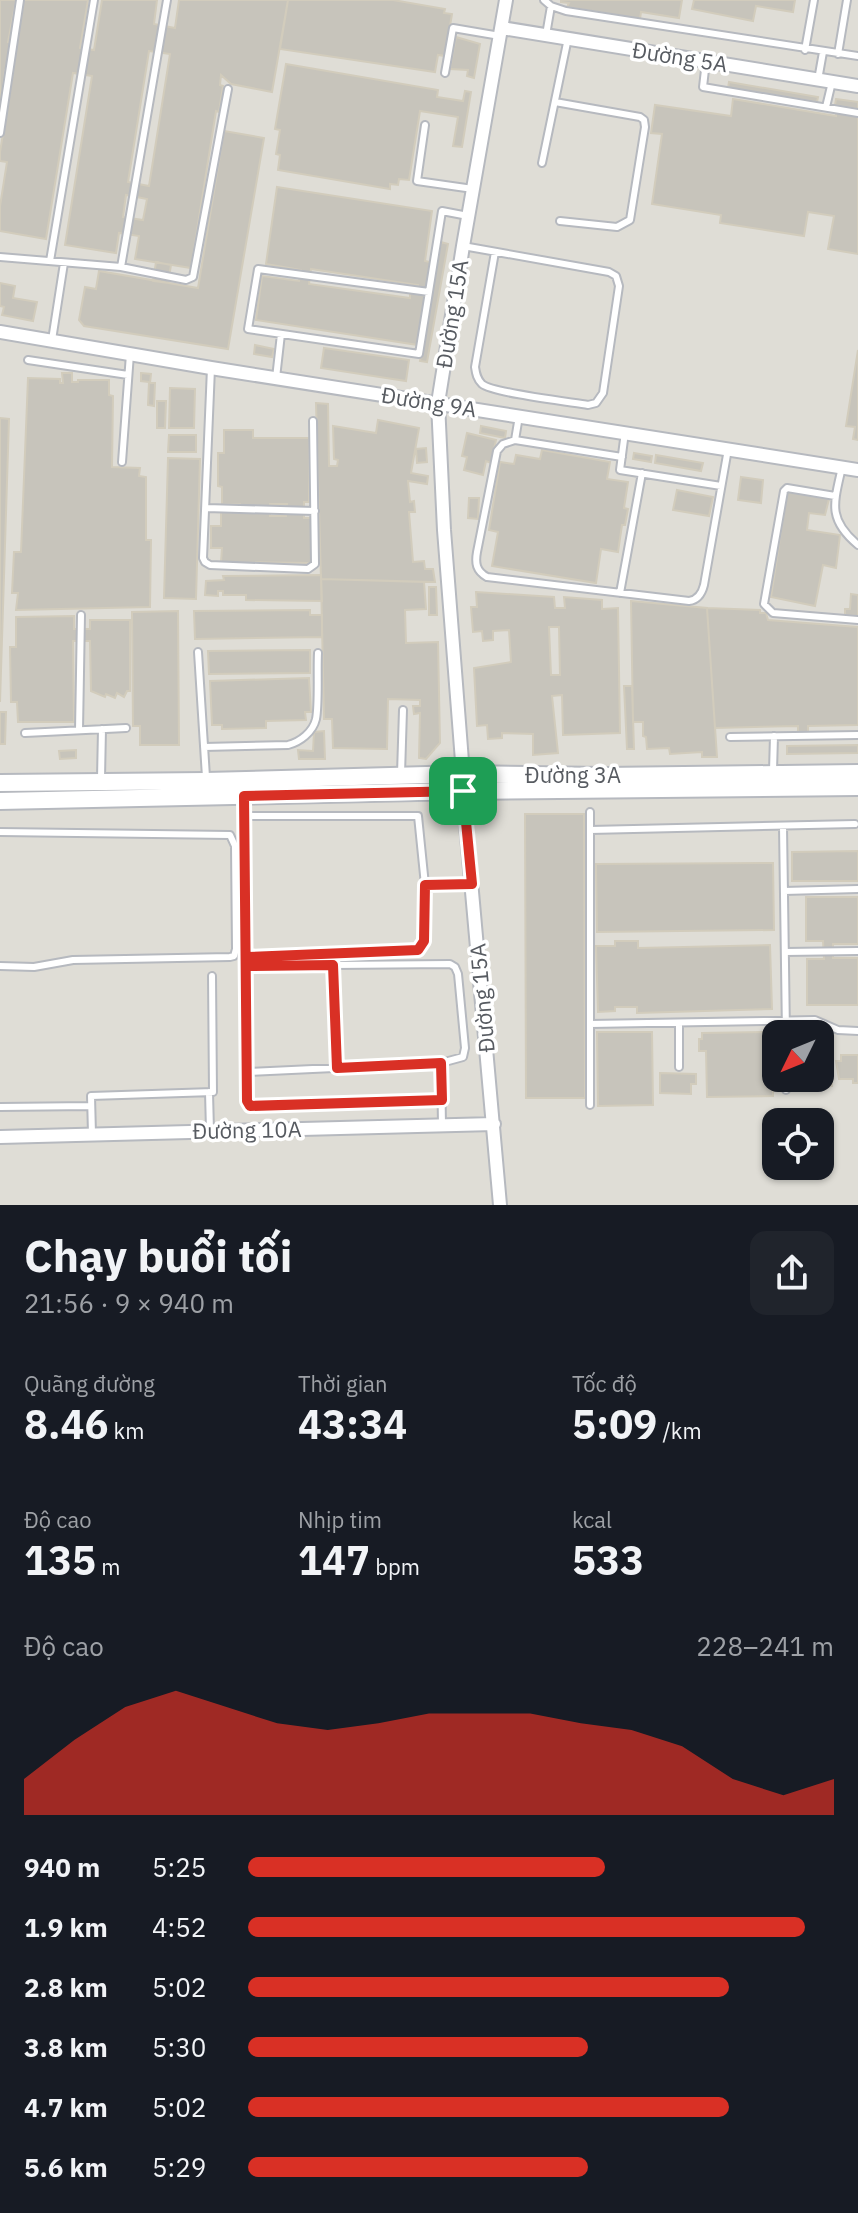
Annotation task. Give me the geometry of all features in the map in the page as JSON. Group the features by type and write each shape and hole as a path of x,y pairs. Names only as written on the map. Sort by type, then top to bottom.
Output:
{"street":[{"name":"Đường 15A","path":"500,1205 463,783 438,403 506,0"},
{"name":"Đường 5A","path":"501,32 568,38 858,86"},
{"name":"Đường 9A","path":"0,332 858,470"},
{"name":"Đường 3A","path":"0,801 244,796 604,776 858,773"},
{"name":"Đường 3A","path":"0,783 400,777 463,783 858,787"},
{"name":"Đường 10A","path":"0,1137 494,1124"}],"lane":[{"path":"0,133 20,0"},
{"path":"50,261 94,0"},
{"path":"121,267 167,0"},
{"path":"544,0 566,11 858,56"},
{"path":"805,50 814,0"},
{"path":"838,54 847,0"},
{"path":"546,35 551,6"},
{"path":"445,73 453,28 501,32"},
{"path":"542,163 568,38"},
{"path":"818,80 823,52"},
{"path":"706,61 703,87 858,113"},
{"path":"826,107 832,82"},
{"path":"0,257 121,267 186,280 193,277 228,89"},
{"path":"555,102 640,117 645,127 630,220 617,227 560,221"},
{"path":"425,125 417,181 473,189"},
{"path":"429,292 258,269 248,329 419,354 429,292 442,211 468,216"},
{"path":"463,246 609,272 616,276 619,286 603,393 596,403 588,405 485,387 479,381 475,367 495,252"},
{"path":"52,340 64,263"},
{"path":"276,378 281,334"},
{"path":"122,462 130,354"},
{"path":"28,360 128,375"},
{"path":"211,368 205,562 210,565 308,569 315,564 313,421"},
{"path":"515,440 519,416"},
{"path":"625,432 620,470 721,486"},
{"path":"622,457 515,440 503,444 497,451 476,557 478,570 487,577 689,601 698,597 704,585 728,449"},
{"path":"842,467 835,496 835,516 838,524 858,545"},
{"path":"620,593 642,473"},
{"path":"835,496 787,488 784,491 764,604 773,613 858,620"},
{"path":"206,508 315,511"},
{"path":"79,730 81,615"},
{"path":"198,652 206,781"},
{"path":"204,747 288,745 302,739 316,720 318,653"},
{"path":"400,777 403,710"},
{"path":"25,733 126,728"},
{"path":"101,782 102,729"},
{"path":"730,737 858,735"},
{"path":"773,774 774,736"},
{"path":"244,796 247,1101 250,1106 442,1100"},
{"path":"590,812 590,1105"},
{"path":"245,816 418,816 425,885 424,941 418,950 247,957"},
{"path":"590,830 855,824"},
{"path":"783,826 785,1020"},
{"path":"0,832 230,835 235,846 236,949 234,956 230,957 73,960 34,967 0,966"},
{"path":"425,885 472,884"},
{"path":"784,891 858,889"},
{"path":"785,952 858,951"},
{"path":"247,966 450,964 458,974 465,1048 463,1057 441,1063 247,1072"},
{"path":"333,965 337,1068"},
{"path":"92,1134 91,1096 213,1092 212,976"},
{"path":"590,1024 762,1021"},
{"path":"679,1023 679,1067"},
{"path":"834,1028 858,1031"},
{"path":"441,1063 442,1125"},
{"path":"209,1092 210,1131"},
{"path":"0,1107 91,1106"}],"shaded area":[{"path":"0,0 858,0 858,1205 0,1205"}],"building":[{"path":"0,0 16,0 8,42 16,45 23,0 88,0 80,48 94,50 102,0 157,0 154,24 175,28 179,0 288,0 272,92 231,84 221,75 220,85 223,86 219,112 216,111 191,268 135,259 139,236 119,233 116,253 65,245 92,76 73,73 46,239 0,231 0,206 7,162 0,161 0,152 13,71 5,70 0,107","holes":["149,51 170,54 149,186 128,182","126,195 147,199 143,220 123,217"]},
{"path":"288,0 393,0 445,9 444,13 452,14 445,56 438,55 435,72 280,49"},
{"path":"561,0 682,0 679,18 641,12 640,19 567,7 569,3"},
{"path":"694,0 795,0 793,12 756,6 753,21 692,9"},
{"path":"456,37 480,44 474,78 467,76 468,70 450,69"},
{"path":"286,64 438,90 437,97 463,101 465,91 471,92 462,147 453,146 458,117 420,111 409,180 399,179 398,185 390,184 390,189 278,170 280,155 276,154 280,130 275,129"},
{"path":"729,82 818,97 817,102 728,88"},
{"path":"733,99 836,116 836,112 858,115 858,254 828,249 834,216 808,212 804,236 720,223 721,215 652,204 662,134 651,133 655,105 731,116"},
{"path":"836,99 858,102 858,109 835,105"},
{"path":"224,131 264,138 228,349 84,326 79,320 85,287 96,289 99,271 198,288"},
{"path":"277,187 432,211 425,261 430,262 418,345 256,320 262,276 299,281 301,270 266,264","holes":["311,269 418,285 417,294 410,293 410,298 309,284"]},
{"path":"441,242 448,244 427,362 420,361"},
{"path":"156,262 171,265 168,283 153,281"},
{"path":"0,283 15,286 13,298 37,302 33,321 2,315 4,307 0,306"},
{"path":"255,345 274,349 272,357 254,354"},
{"path":"324,348 409,360 406,381 321,368"},
{"path":"858,350 858,440 853,439 855,427 846,426"},
{"path":"62,373 72,373 72,382 109,380 109,395 113,396 112,467 140,468 139,476 146,477 146,540 151,540 150,607 16,610 18,593 12,593 14,552 21,552 28,378 60,379 63,383"},
{"path":"141,373 151,374 150,383 155,383 154,406 148,405 149,382 141,381"},
{"path":"170,388 195,389 194,428 169,428"},
{"path":"157,401 166,401 165,428 157,428"},
{"path":"316,403 328,404 329,466 337,466 338,460 334,459 333,426 376,433 378,420 419,428 411,473 428,476 427,484 408,481 410,502 414,501 415,512 409,512 413,562 424,561 425,569 433,569 435,582 321,579"},
{"path":"0,418 9,419 0,702"},
{"path":"481,426 506,431 505,438 480,433"},
{"path":"224,430 253,430 253,438 309,438 309,502 304,502 304,518 311,518 311,563 221,562 222,548 211,548 211,526 221,526 221,512 240,513 240,504 222,504 222,487 218,486 218,453 224,453","holes":["270,504 287,504 286,516 270,516"]},
{"path":"467,433 496,440 491,463 486,461 483,475 464,470 467,457 462,456"},
{"path":"169,435 196,435 196,452 168,452"},
{"path":"426,448 427,462 417,463 416,449"},
{"path":"542,450 610,462 607,479 628,482 624,508 628,509 618,552 601,549 596,583 492,566 498,532 489,530 500,462 514,464 516,455 540,459"},
{"path":"634,453 652,456 651,462 633,459"},
{"path":"656,455 703,463 701,471 655,463"},
{"path":"168,458 200,459 196,599 164,598"},
{"path":"741,477 763,480 761,503 738,500"},
{"path":"677,490 713,497 709,516 673,510"},
{"path":"787,492 829,499 825,515 809,513 807,530 840,535 836,568 823,565 815,606 771,597"},
{"path":"469,498 479,498 478,519 468,518"},
{"path":"321,575 322,601 246,600 246,595 223,595 223,591 218,591 218,596 205,595 206,581 224,580 223,576"},
{"path":"321,579 424,582 426,609 405,610 406,643 438,642 440,743 426,759 419,758 420,713 414,714 413,706 420,706 420,700 388,699 387,749 333,748 332,719 324,719"},
{"path":"429,587 436,587 437,615 429,615"},
{"path":"476,592 554,597 555,608 565,608 564,597 602,600 602,609 618,608 620,733 563,735 562,695 552,696 558,753 533,755 533,734 502,733 502,738 488,739 487,725 477,726 474,668 511,662 509,630 493,631 493,640 483,641 482,631 473,632 471,607 477,607","holes":["549,627 559,627 560,675 551,675"]},
{"path":"851,594 858,595 858,616 845,615 845,609 850,609"},
{"path":"631,601 707,608 717,757 702,757 702,752 670,754 669,748 647,749 643,722 633,722"},
{"path":"707,608 760,610 760,613 766,613 768,620 858,627 858,725 808,726 808,732 798,732 798,726 715,728"},
{"path":"310,610 310,615 322,615 322,637 195,639 194,611"},
{"path":"178,611 179,745 140,745 140,726 133,726 132,612"},
{"path":"74,616 74,629 90,629 90,620 130,620 130,691 124,697 117,693 115,698 91,691 90,641 73,641 74,722 18,722 17,702 11,702 10,647 16,647 16,617"},
{"path":"310,650 310,673 209,674 208,651"},
{"path":"309,678 311,712 305,712 306,720 266,721 266,728 222,729 222,725 212,725 210,681"},
{"path":"624,686 632,686 634,749 627,749"},
{"path":"0,712 6,712 5,744 0,744"},
{"path":"324,731 325,759 299,759 298,750 313,751 314,732"},
{"path":"858,745 858,753 787,754 787,746"},
{"path":"76,750 76,758 60,759 59,751"},
{"path":"525,814 584,814 585,1098 526,1098"},
{"path":"858,851 858,881 792,881 792,852"},
{"path":"773,863 774,930 597,932 596,864"},
{"path":"806,897 858,897 858,944 833,944 833,958 858,958 858,1005 807,1005 807,959 824,959 823,941 806,941"},
{"path":"615,941 638,941 638,948 770,945 772,1009 637,1013 637,1007 615,1007 615,1011 598,1012 596,946 615,946"},
{"path":"597,1032 652,1032 653,1105 598,1106"},
{"path":"762,1032 762,1092 773,1092 773,1096 707,1097 706,1051 699,1051 702,1033"},
{"path":"841,1055 858,1055 858,1083 853,1083 853,1079 839,1079 836,1061 841,1061"},
{"path":"660,1073 696,1074 696,1084 691,1084 691,1094 660,1093"}],"route":[{"path":"463,791 472,884 425,885 424,941 418,950 247,957 247,966 333,965 337,1068 441,1063 442,1100 250,1106 247,1101 244,796 463,791"}]}
